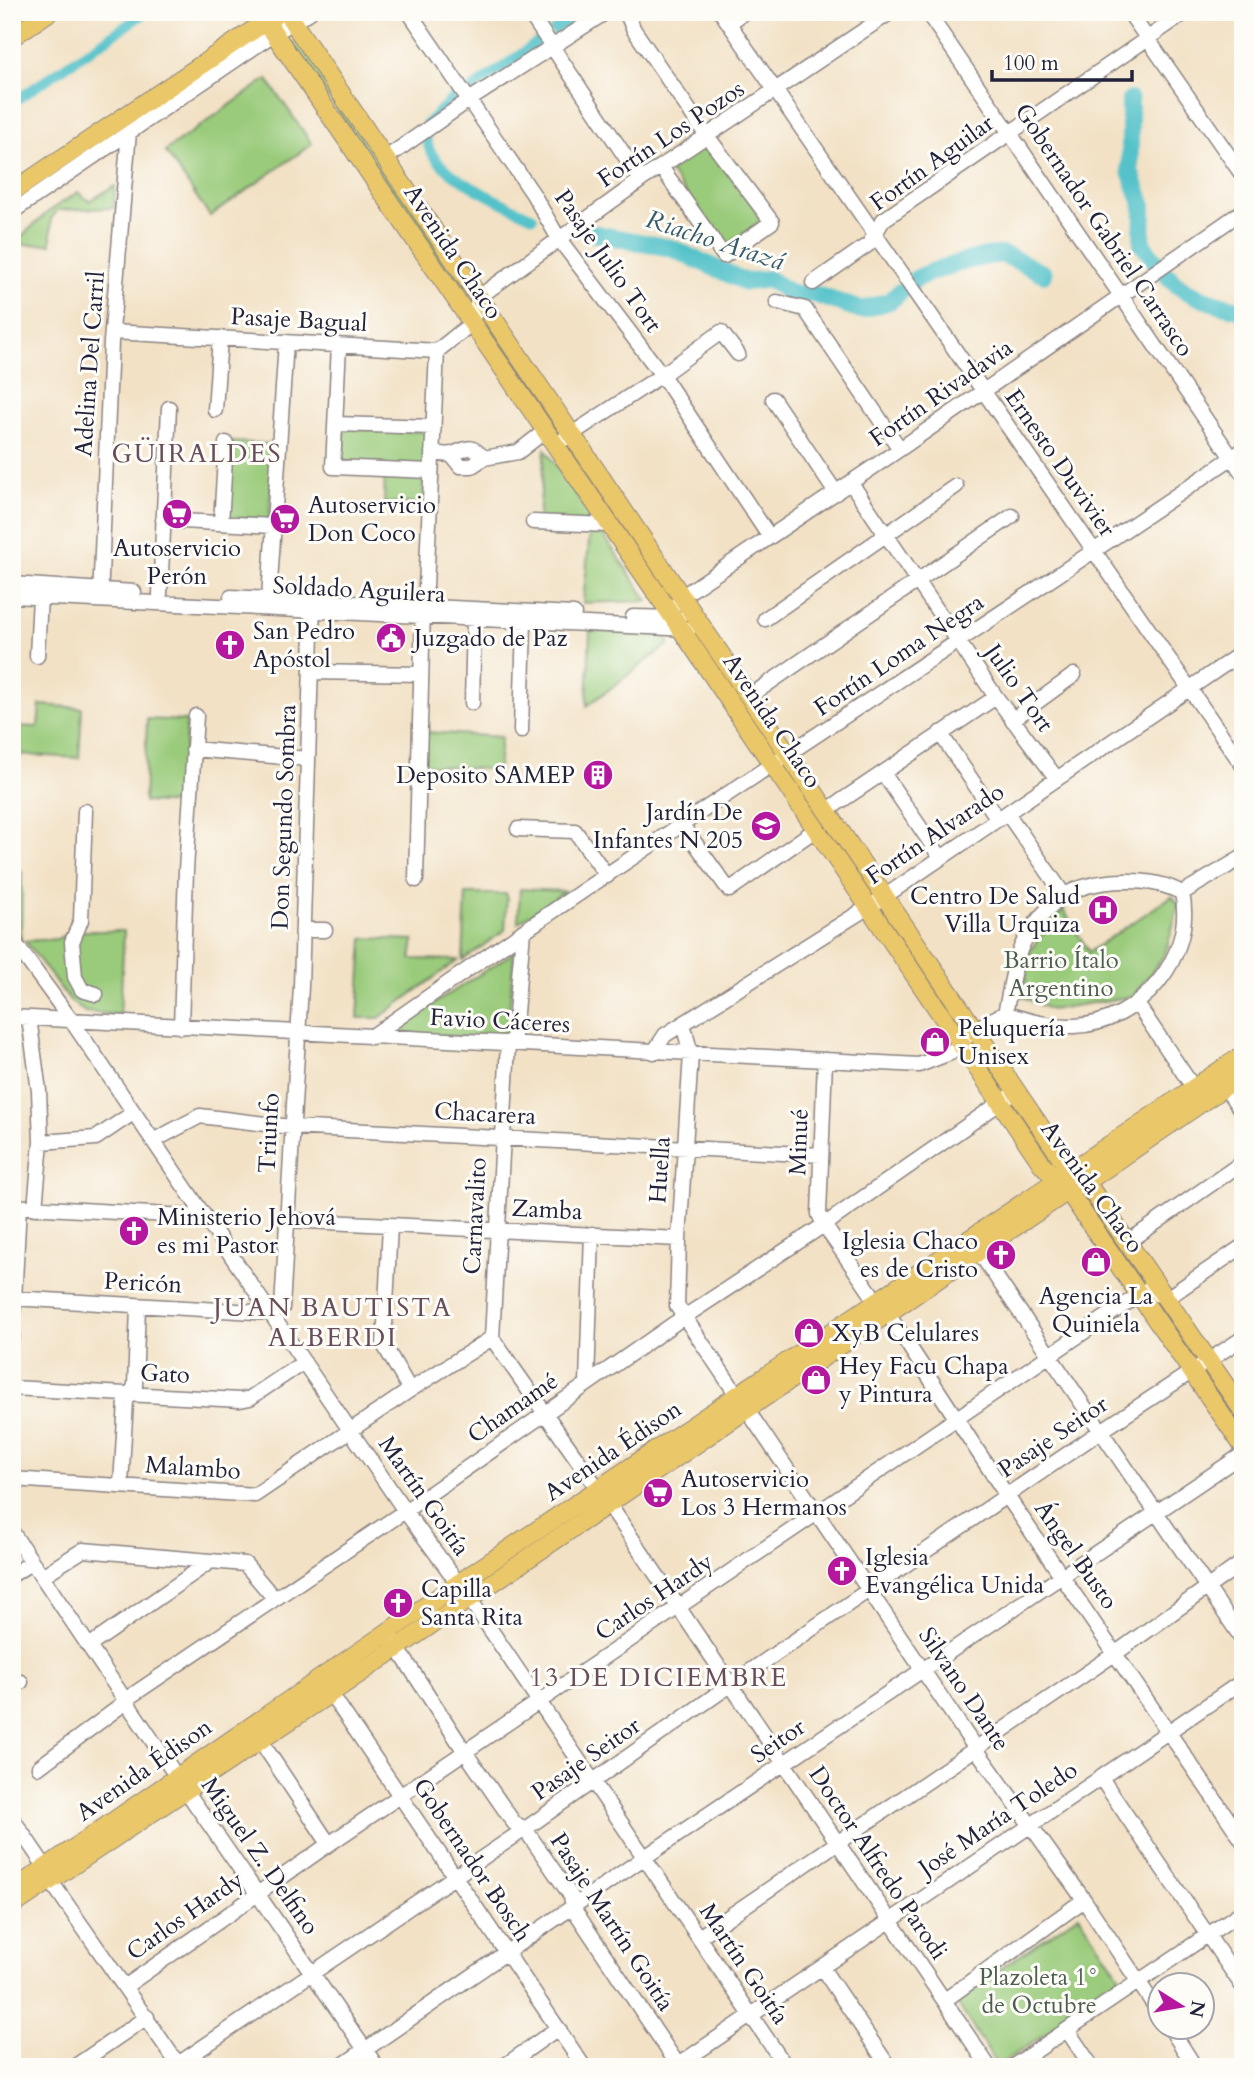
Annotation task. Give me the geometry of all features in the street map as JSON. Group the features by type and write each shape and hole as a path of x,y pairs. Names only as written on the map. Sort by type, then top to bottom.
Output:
{"main road":[{"path":"12,37 49,12"},
{"name":"Avenida Chaco","path":"290,18 681,597 688,624 772,765 816,830 877,902 975,1029 1017,1091 1140,1294 1243,1446"},
{"path":"12,192 273,22"},
{"name":"Avenida Chaco","path":"273,22 609,525 750,696 826,811 961,1042 1042,1164 1071,1181 1128,1242 1243,1411"},
{"name":"Avenida Édison","path":"12,1906 48,1874 181,1783 1220,1080 1243,1055"},
{"name":"Avenida Édison","path":"1071,1181 1193,1087 1243,1074"},
{"name":"Avenida Édison","path":"12,1891 48,1874"}],"street":[{"path":"12,212 129,132 273,22 310,12"},
{"name":"Pasaje Julio Tort","path":"409,12 533,194 559,239 662,375 769,536"},
{"path":"529,12 641,180"},
{"path":"386,159 469,100 606,12"},
{"path":"626,12 634,30 707,136 772,222 724,256 662,167"},
{"path":"725,18 745,12"},
{"name":"Fortín Los Pozos","path":"479,297 641,180 891,12"},
{"name":"Gobernador Gabriel Carrasco","path":"927,12 1121,296 1237,454 1243,474"},
{"path":"1129,12 1243,176"},
{"name":"Fortín Aguilar","path":"813,283 869,244 883,220 1186,12"},
{"name":"Ernesto Duvivier","path":"725,18 1243,766"},
{"name":"Adelina Del Carril","path":"100,595 111,342 129,132"},
{"name":"Fortín Rivadavia","path":"681,597 851,483 1243,211"},
{"path":"426,587 437,351 472,323 479,297"},
{"path":"777,302 805,309 900,449"},
{"name":"Pasaje Bagual","path":"113,332 437,351"},
{"path":"432,453 451,454 464,448 475,449 484,458 518,452 550,438 572,433 662,375 721,332 738,354"},
{"path":"215,410 220,338"},
{"path":"269,598 286,342"},
{"path":"339,345 333,467 431,471"},
{"path":"773,398 836,493"},
{"path":"160,594 169,408"},
{"path":"336,424 434,427"},
{"path":"221,523 226,443"},
{"name":"Fortín Loma Negra","path":"371,1037 523,931 1095,552 1237,454"},
{"name":"Julio Tort","path":"851,483 1012,720 1057,779"},
{"path":"765,619 956,486"},
{"path":"750,696 1012,516"},
{"path":"163,520 272,526"},
{"path":"533,522 609,525"},
{"name":"Soldado Aguilera","path":"12,584 100,595 688,624"},
{"name":"Soldado Aguilera","path":"12,596 160,594 198,600 269,598 312,606"},
{"path":"37,656 40,597"},
{"name":"Don Segundo Sombra","path":"298,1034 312,606"},
{"path":"416,880 423,611"},
{"name":"Soldado Aguilera","path":"423,611 524,621 688,624"},
{"path":"472,703 474,618"},
{"path":"521,731 524,621"},
{"name":"Fortín Alvarado","path":"654,1052 665,1035 877,902 1243,652"},
{"path":"311,672 421,674"},
{"path":"1012,720 1074,675"},
{"path":"826,811 996,697"},
{"path":"181,1027 196,716"},
{"path":"940,733 1064,895"},
{"path":"193,749 308,759"},
{"path":"883,773 941,858"},
{"path":"85,810 80,920 72,942 75,977 82,990 96,995"},
{"path":"682,825 729,890 816,830"},
{"path":"518,829 575,831 607,876"},
{"path":"1182,893 1243,857"},
{"path":"1120,881 1169,886 1182,893 1185,909 1184,930 1171,965 1137,1004 1112,1018 1074,1027 1028,1021 1005,1013 1020,952 1027,936 1064,895 1098,883 1120,881"},
{"path":"303,930 325,930"},
{"name":"Carnavalito","path":"492,1338 508,1044 514,1037 523,931"},
{"name":"Martín Goitía","path":"12,939 71,1020 405,1511 540,1702 786,2067"},
{"path":"1137,1004 1193,1087"},
{"name":"Favio Cáceres","path":"12,1017 919,1065 950,1053 975,1029 1005,1013"},
{"path":"29,1018 39,1091 41,1142 35,1208"},
{"name":"Huella","path":"683,1024 691,1054 677,1306 686,1317"},
{"name":"Triunfo","path":"271,1313 282,1308 298,1034"},
{"name":"Minué","path":"824,1225 819,1214 825,1060"},
{"path":"1220,1080 1243,1113"},
{"name":"Chamamé","path":"39,1768 125,1700 1017,1091"},
{"path":"41,1142 96,1138 133,1113"},
{"name":"Chacarera","path":"153,1141 200,1116 292,1127 821,1155"},
{"path":"1128,1242 1243,1163"},
{"path":"12,1338 16,1206 203,1217"},
{"name":"Zamba","path":"287,1220 679,1239"},
{"path":"390,1225 384,1345 410,1390"},
{"name":"Ángel Busto","path":"824,1225 883,1308 1007,1496 1243,1841"},
{"path":"587,1383 592,1234"},
{"path":"975,1245 1243,1640"},
{"path":"1140,1294 1146,1290 1167,1298 1243,1246"},
{"name":"Carlos Hardy","path":"126,1986 329,1844 1140,1294"},
{"name":"Pericón","path":"13,1298 271,1313"},
{"path":"121,1485 125,1401 135,1386 138,1307"},
{"name":"Silvano Dante","path":"686,1317 976,1749 1084,1900 1146,1993"},
{"name":"Malambo","path":"12,1479 255,1496 410,1390 492,1338"},
{"name":"Doctor Alfredo Parodi","path":"492,1338 547,1413 989,2067"},
{"path":"1192,1372 1243,1338"},
{"name":"Gato","path":"12,1388 240,1401 250,1398 304,1362"},
{"name":"Pasaje Seitor","path":"179,2065 1101,1431 1192,1372"},
{"name":"Seitor","path":"340,2067 645,1857 1243,1454"},
{"name":"Miguel Z. Delfino","path":"12,1532 377,2067"},
{"path":"42,1576 83,1550 245,1564 274,1598"},
{"path":"89,1646 211,1561"},
{"path":"12,1575 32,1562"},
{"path":"699,1937 1116,1653 1243,1562"},
{"name":"Pasaje Martín Goitía","path":"392,1641 514,1823 525,1829 571,1896 573,1908 677,2066"},
{"name":"José María Toledo","path":"677,2066 1243,1681"},
{"name":"Gobernador Bosch","path":"326,1686 584,2067"},
{"path":"255,1733 329,1844"},
{"path":"1101,1778 1243,1987"},
{"path":"12,1818 179,2065"},
{"path":"945,2000 1084,1900"},
{"path":"1012,2067 1243,1910"},
{"path":"822,1968 889,2067"},
{"path":"74,2067 147,2017"},
{"path":"503,2067 558,2028"},
{"path":"1067,2030 1092,2067"},
{"path":"1177,2040 1195,2067"}],"green space":[{"path":"299,39 467,285 460,290 292,44"},
{"path":"267,79 312,144 210,216 165,151"},
{"path":"707,142 764,219 723,248 669,170"},
{"path":"115,186 114,208 58,210 51,219 51,244 12,245 48,212 78,192 89,201"},
{"path":"492,326 559,423 552,427 485,331"},
{"path":"344,428 426,432 423,504 384,503 385,464 342,462"},
{"path":"571,441 665,582 658,587 564,446"},
{"path":"231,442 274,444 269,520 227,517"},
{"path":"545,449 648,601 583,603 590,532 538,526"},
{"path":"590,631 666,633 669,644 587,706"},
{"path":"40,705 82,708 79,758 12,754 12,726 38,727"},
{"path":"147,719 186,721 183,804 144,802"},
{"path":"426,732 501,737 498,770 424,765"},
{"path":"796,773 872,887 865,892 789,778"},
{"path":"12,872 22,872 21,939 12,925"},
{"path":"520,889 565,891 518,923"},
{"path":"466,894 507,894 505,930 463,960"},
{"name":"Barrio Ítalo Argentino","path":"1172,896 1179,904 1165,954 1133,996 1051,1010 1023,997 1030,950 1063,909 1089,952"},
{"path":"886,908 962,1022 955,1027 879,913"},
{"path":"73,931 124,931 120,1015 85,1012 70,1001 25,941 57,939"},
{"path":"363,938 414,940 411,959 458,960 379,1018 358,1018"},
{"path":"514,952 507,1040 398,1033 400,1026"},
{"path":"1087,1195 1143,1278 1136,1283 1080,1200"},
{"name":"Plazoleta 1° de Octubre","path":"1079,1915 1123,1981 998,2066 955,2000"}],"waterway":[{"path":"12,103 146,12"},
{"name":"Riacho Arazá","path":"554,30 585,12"},
{"name":"Riacho Arazá","path":"470,90 539,41"},
{"name":"Riacho Arazá","path":"427,123 456,95"},
{"name":"Riacho Arazá","path":"1130,100 1130,171 1143,206 1142,244 1156,262"},
{"name":"Riacho Arazá","path":"427,140 431,152 454,175 488,196 533,217"},
{"name":"Riacho Arazá","path":"591,233 671,248 746,282 768,279 792,294 814,294 861,310 890,301 900,292"},
{"name":"Riacho Arazá","path":"912,282 942,268 996,255 1003,255 1044,274"},
{"name":"Riacho Arazá","path":"1167,275 1192,294 1243,310"}],"place":[{"name":"Autoservicio Perón","path":"177,514"},
{"name":"Autoservicio Don Coco","path":"285,519"},
{"name":"Juzgado de Paz","path":"391,638"},
{"name":"San Pedro Apóstol","path":"230,645"},
{"name":"Deposito SAMEP","path":"598,775"},
{"name":"Jardín De Infantes N 205","path":"766,826"},
{"name":"Centro De Salud Villa Urquiza","path":"1103,910"},
{"name":"Peluquería Unisex","path":"935,1042"},
{"name":"Ministerio Jehová es mi Pastor","path":"134,1231"},
{"name":"Iglesia Chaco es de Cristo","path":"1001,1255"},
{"name":"Agencia La Quiniela","path":"1096,1262"},
{"name":"XyB Celulares","path":"809,1333"},
{"name":"Hey Facu Chapa y Pintura","path":"816,1380"},
{"name":"Autoservicio Los 3 Hermanos","path":"658,1493"},
{"name":"Iglesia Evangélica Unida","path":"842,1571"},
{"name":"Capilla Santa Rita","path":"398,1603"}],"district":[{"name":"GÜIRALDES","path":"197,453"},
{"name":"JUAN BAUTISTA ALBERDI","path":"333,1322"},
{"name":"13 DE DICIEMBRE","path":"659,1677"}]}
